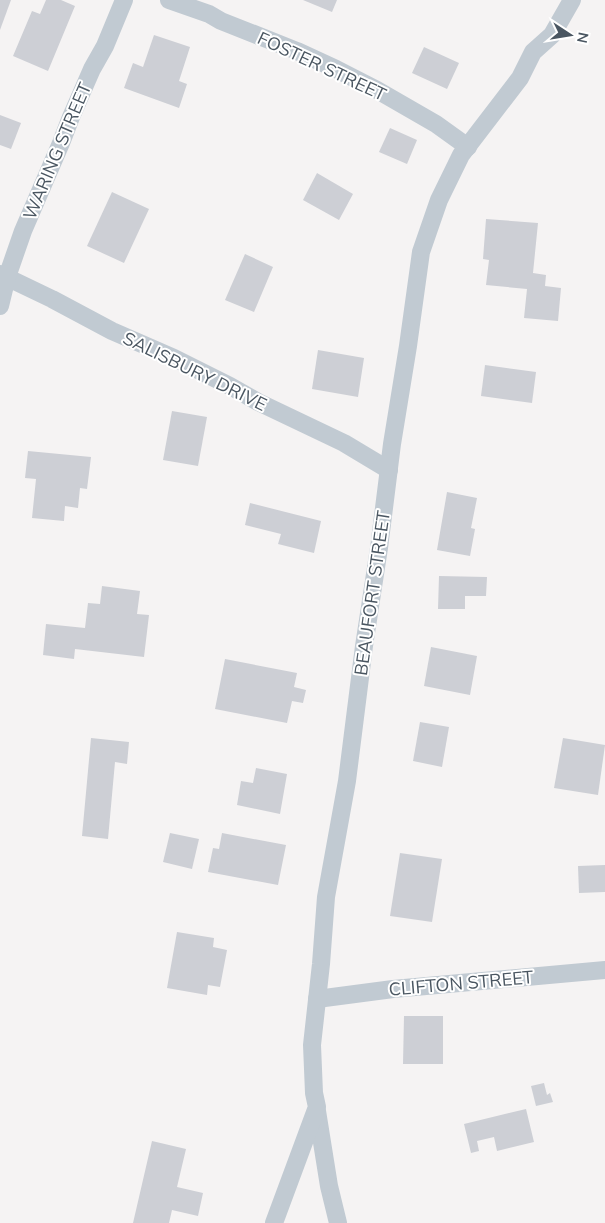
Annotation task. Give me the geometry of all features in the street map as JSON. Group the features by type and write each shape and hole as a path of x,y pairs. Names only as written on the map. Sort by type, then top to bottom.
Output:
{"street":[{"name":"WARING STREET","path":"0,306 3,276 92,69 105,46 124,0"},
{"name":"FOSTER STREET","path":"168,0 209,14 221,21 336,69 436,124 468,147"},
{"name":"BEAUFORT STREET","path":"274,1223 317,1107 314,1092 312,1045 326,897 351,753 392,444 421,252 440,200 462,155 520,78 532,52 552,35 572,0"},
{"name":"SALISBURY DRIVE","path":"3,276 112,331 174,358 230,386 258,402 344,444 389,470"},
{"name":"CLIFTON STREET","path":"317,999 394,989 605,970"},
{"path":"317,1107 329,1186 338,1223"}],"building":[{"path":"0,0 11,0 0,30"},
{"path":"46,0 61,0 75,6 48,71 13,56 32,11 40,14"},
{"path":"303,0 337,0 332,12"},
{"path":"154,35 190,47 179,81 187,84 179,108 124,88 133,63 143,67"},
{"path":"424,47 459,63 447,89 412,73"},
{"path":"0,115 21,123 11,149 0,145"},
{"path":"390,128 417,140 407,164 379,152"},
{"path":"317,173 353,194 339,220 303,200"},
{"path":"112,192 149,209 124,263 87,246"},
{"path":"486,219 538,223 533,273 546,275 545,286 561,288 558,321 524,318 527,289 486,285 489,260 483,259"},
{"path":"245,254 273,267 254,312 225,300"},
{"path":"318,350 364,358 358,397 312,389"},
{"path":"485,365 536,372 532,403 481,396"},
{"path":"172,411 207,417 198,466 163,460"},
{"path":"28,451 91,457 87,489 80,488 78,508 65,506 64,521 32,518 36,479 25,478"},
{"path":"447,492 477,498 471,528 475,529 470,556 437,550"},
{"path":"250,503 321,521 314,553 278,544 281,534 245,525"},
{"path":"439,576 487,577 486,596 465,596 465,609 438,609"},
{"path":"102,586 140,591 137,614 149,615 144,657 75,649 74,659 43,655 46,624 85,628 88,603 100,604"},
{"path":"431,647 477,656 470,695 424,686"},
{"path":"225,659 297,673 294,687 306,690 303,703 292,701 287,723 215,709"},
{"path":"420,722 449,727 442,767 413,761"},
{"path":"91,738 129,742 127,764 115,762 108,839 82,836"},
{"path":"563,738 605,745 598,795 554,788"},
{"path":"256,768 287,774 280,814 237,805 241,781 253,783"},
{"path":"170,833 199,839 192,869 163,862"},
{"path":"222,833 286,845 278,885 208,872 213,848 219,849"},
{"path":"400,853 442,859 432,922 390,916"},
{"path":"605,865 605,892 579,893 578,866"},
{"path":"177,932 214,938 213,947 227,950 220,987 208,985 207,995 167,988"},
{"path":"404,1016 443,1016 443,1064 403,1064"},
{"path":"544,1083 547,1095 550,1093 553,1102 536,1106 531,1086"},
{"path":"526,1109 534,1142 497,1151 494,1137 477,1141 479,1151 471,1153 464,1124"},
{"path":"152,1141 186,1149 177,1187 203,1193 198,1216 172,1210 169,1223 133,1223"}]}
